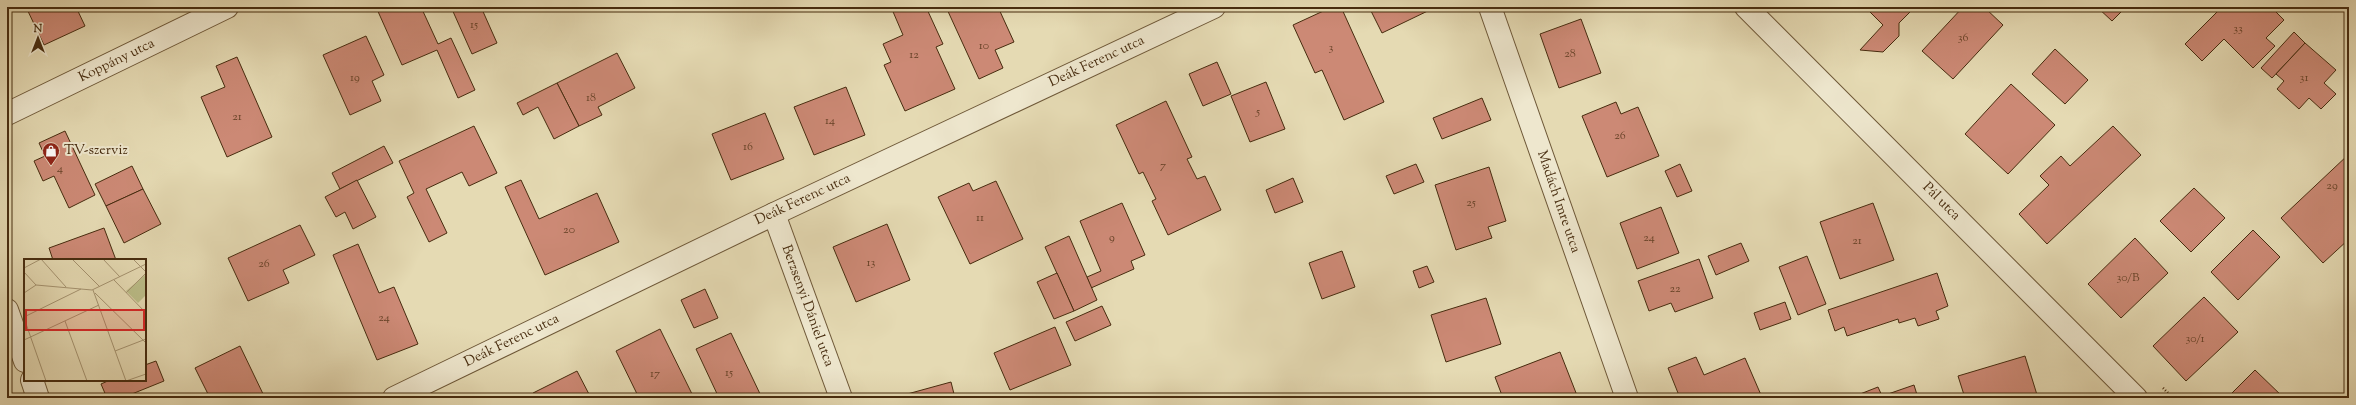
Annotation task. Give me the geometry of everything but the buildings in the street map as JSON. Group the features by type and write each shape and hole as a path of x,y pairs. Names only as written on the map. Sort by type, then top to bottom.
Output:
{"street":[{"name":"Koppány utca","path":"7,114 227,7"},
{"name":"Deák Ferenc utca","path":"394,398 774,214 1214,7"},
{"name":"Madách Imre utca","path":"1490,7 1627,398"},
{"name":"Pál utca","path":"1746,7 2136,398"},
{"name":"Berzsenyi Dániel utca","path":"774,214 841,398"},
{"path":"7,310 24,358"},
{"path":"32,381 38,398"}],"place":[{"name":"TV-szerviz","path":"51,166"}]}
